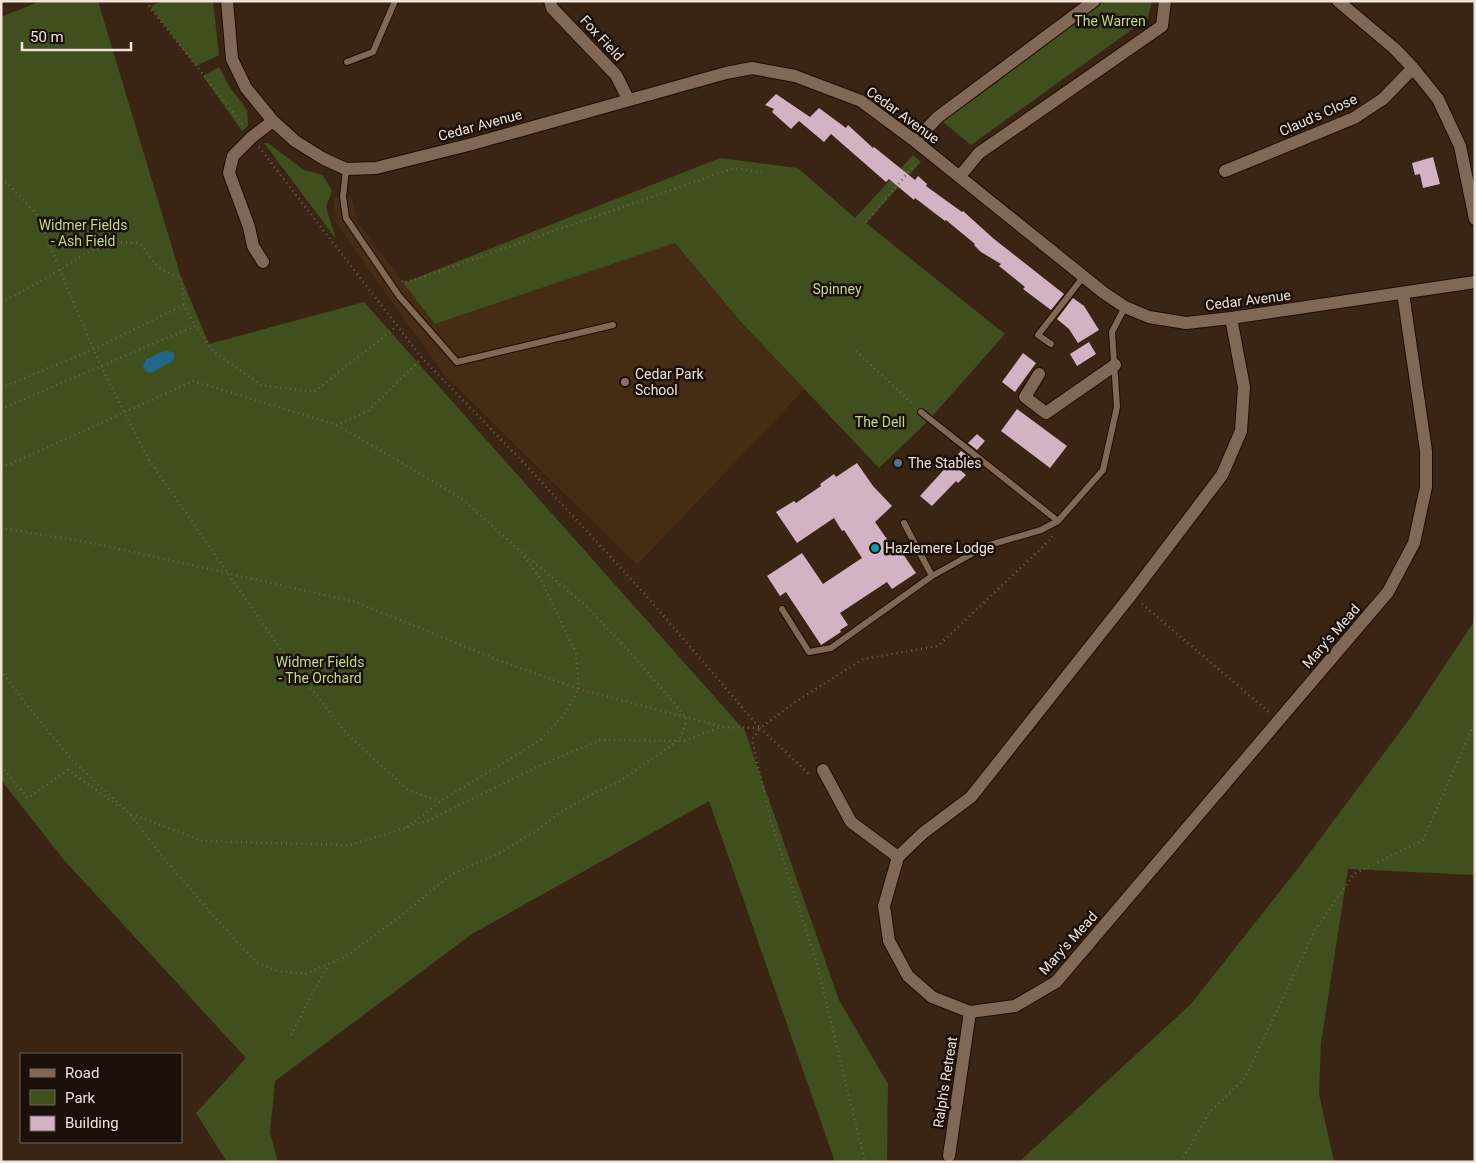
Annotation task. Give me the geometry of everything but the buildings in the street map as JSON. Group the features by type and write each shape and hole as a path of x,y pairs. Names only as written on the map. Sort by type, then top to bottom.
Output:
{"street":[{"name":"Cedar Avenue","path":"227,1 232,59 246,88 273,121 295,141 324,159 346,169 376,168 472,144 628,99 752,68 794,76 861,101 915,140 1104,293 1125,307 1149,316 1186,322 1231,318 1475,282"},
{"name":"Fox Field","path":"550,1 552,8 616,75 628,99"},
{"path":"915,140 938,117 1094,1"},
{"path":"960,176 979,153 1162,26 1165,1"},
{"path":"1338,1 1395,49 1438,98 1460,146 1475,218"},
{"name":"Claud's Close","path":"1224,171 1354,118 1383,99 1413,68"},
{"path":"262,262 254,246 229,173 233,156 252,137 273,121"},
{"name":"Mary's Mead","path":"970,1012 1015,1006 1056,982 1388,592 1414,543 1426,487 1426,450 1403,293"},
{"path":"970,1012 932,996 908,976 889,941 884,906 898,857 923,833 971,797 1131,595 1222,475 1241,431 1244,387 1231,318"},
{"path":"1039,374 1025,397 1046,413 1114,365"},
{"path":"822,770 850,822 898,857"},
{"name":"Ralph's Retreat","path":"949,1156 970,1012"}],"lane":[{"path":"347,62 373,52 395,1"},
{"path":"346,169 342,197 346,218 399,296 456,362 613,325"},
{"path":"1052,344 1038,335 1084,276"},
{"path":"782,609 809,652 831,648 932,576 986,546 1041,530 1058,521 1103,470 1117,408 1112,332 1125,307"},
{"path":"921,412 1058,521"},
{"path":"904,523 932,576"}],"path":[{"path":"147,1 151,9 422,358 523,462 642,591 760,728 808,773 822,770"},
{"path":"866,222 927,151"},
{"path":"398,275 403,283 734,168 766,173"},
{"path":"1,179 36,214 101,365 147,457 282,651 346,734 408,790 440,802"},
{"path":"1,302 28,289 91,250 108,244 127,241 141,244 156,265 169,275 181,277 184,305 195,326 214,352 261,385 314,392 397,326"},
{"path":"1,388 94,349 184,305"},
{"path":"1,409 195,326"},
{"path":"856,351 921,412"},
{"path":"337,425 368,410 422,358"},
{"path":"1,466 10,464 193,381 337,425 460,498 585,605 630,652 686,717 685,726 679,740 619,782 598,791 559,813 539,829 501,852 452,874 398,918 345,957 305,974 279,971 257,963 172,868 130,814 72,760 22,700 1,670"},
{"path":"865,1162 817,964 771,822 752,740 760,728 794,702 863,659 938,646 1050,540 1058,521"},
{"path":"1,528 97,544 356,602 503,662 579,688 723,727 760,728"},
{"path":"406,827 440,802 539,740 564,715 579,688 576,653 540,578 518,549"},
{"path":"1131,595 1278,720"},
{"path":"1180,1162 1209,1113 1244,1078 1315,930 1354,874 1423,840 1475,722"},
{"path":"1,766 28,798 68,770 130,814 203,841 350,845 427,821 537,767 600,740 684,740 723,727"},
{"path":"291,1035 304,1012 315,986 329,964"}],"shaded area":[{"name":"Cedar Park School","path":"351,196 358,223 435,324 675,243 741,322 805,389 637,565 445,376 335,222 334,198"}],"green space":[{"name":"Widmer Fields - The Orchard","path":"41,1 98,1 181,277 209,344 364,302 745,731 839,1000 888,1084 887,1162 835,1162 709,801 472,934 275,1081 270,1133 278,1162 227,1162 196,1113 246,1058 64,860 1,780 1,17"},
{"path":"162,1 213,1 219,55 196,66 151,8"},
{"name":"The Warren","path":"1105,1 1152,1 1148,18 971,145 942,121 977,97"},
{"path":"219,67 229,86 247,110 248,126 242,131 203,76"},
{"path":"264,143 268,143 304,170 323,175 332,191 326,207 336,239"},
{"path":"913,155 921,162 866,223 1005,334 928,421 879,468 741,322 675,243 435,324 403,283 720,158 798,168 855,218"},
{"path":"1475,620 1475,875 1348,869 1321,1043 1319,1094 1334,1162 1019,1162 1191,1004 1299,867 1411,717"}],"water":[{"path":"168,351 174,353 174,359 171,362 151,373 145,371 143,366 146,359"}],"place":[{"name":"Cedar Park School","path":"625,382"},
{"name":"The Stables","path":"898,463"},
{"name":"Hazlemere Lodge","path":"875,548"}],"park label":[{"name":"Widmer Fields - Ash Field","path":"83,234"},
{"name":"Spinney","path":"837,289"},
{"name":"The Dell","path":"880,422"}]}
